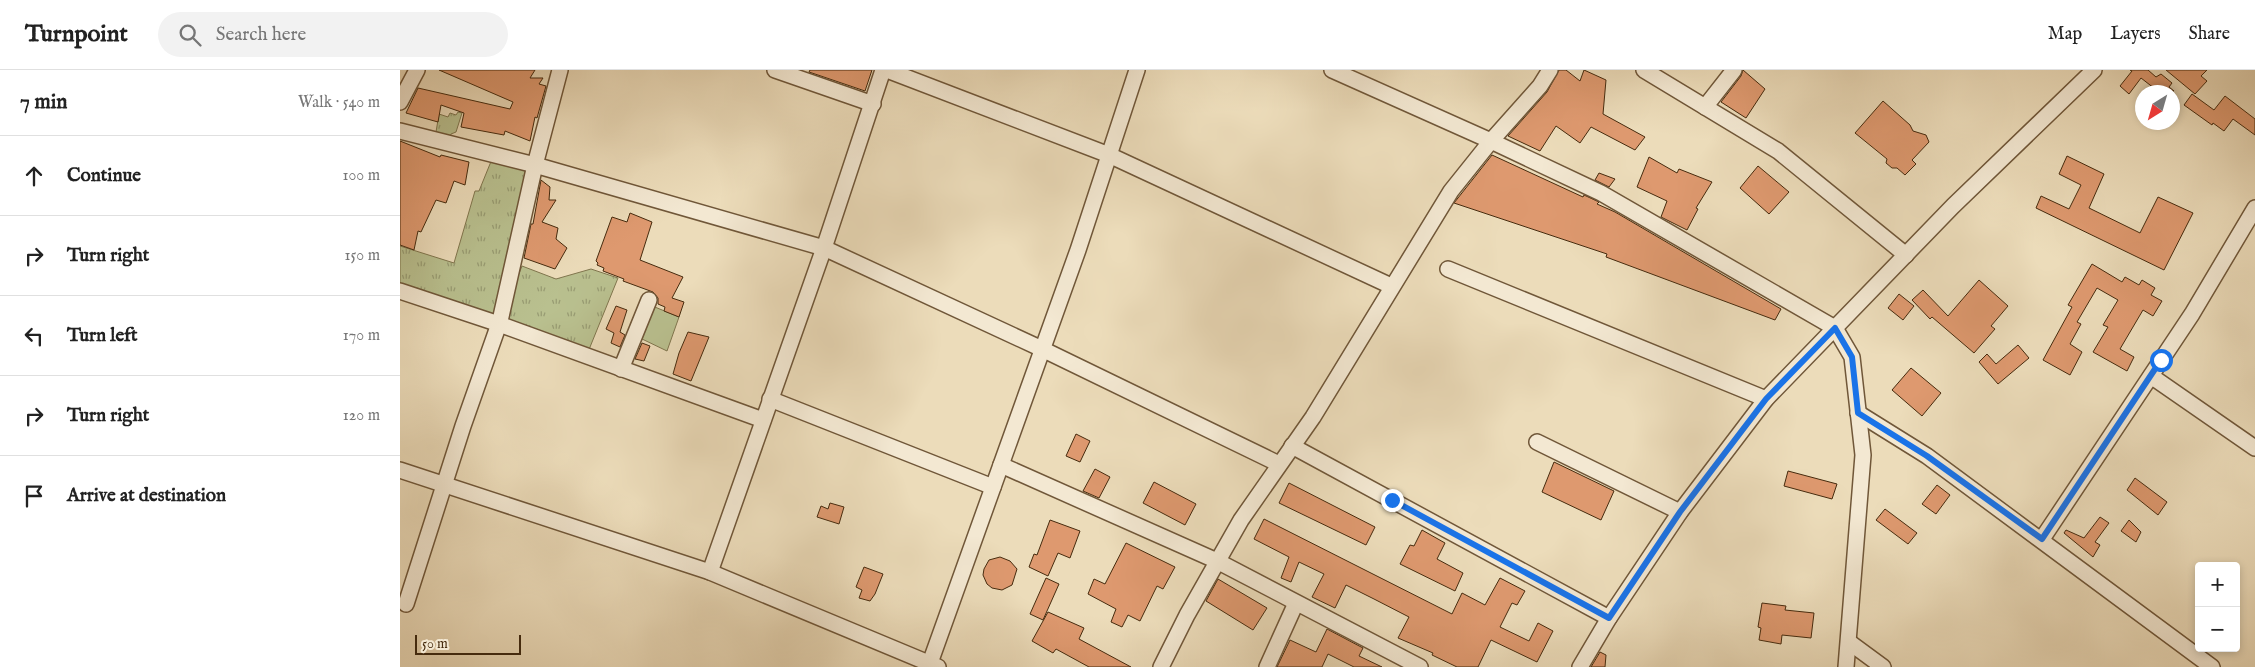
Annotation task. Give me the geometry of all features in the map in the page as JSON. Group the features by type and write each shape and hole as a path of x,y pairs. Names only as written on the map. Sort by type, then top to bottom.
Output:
{"street":[{"path":"400,102 417,70"},
{"path":"406,604 499,324 535,165 560,70"},
{"path":"775,70 873,104"},
{"path":"710,572 885,70 1109,155 1391,286"},
{"path":"400,470 710,572 934,665 993,487 1137,70"},
{"path":"1332,70 1361,76 1601,193 1835,328 1852,357 1863,455 1846,667"},
{"path":"1161,667 1187,615 1241,520 1312,416 1451,191 1491,141 1540,86 1550,70"},
{"path":"1644,70 1778,151 1906,255"},
{"path":"1705,107 1734,70"},
{"path":"1580,667 1609,618 1680,512 1766,399 1953,206 2094,70"},
{"path":"400,131 535,165 824,248 1042,349 1279,464"},
{"path":"2042,539 2192,314 2255,208"},
{"path":"1448,269 1766,399"},
{"path":"400,291 499,324 763,420"},
{"path":"622,369 648,300"},
{"path":"2151,376 2255,448"},
{"path":"770,399 993,487"},
{"path":"1858,413 1927,456 2042,539 2212,667"},
{"path":"1537,442 1680,512"},
{"path":"1292,446 1609,618"},
{"path":"1001,465 1217,561 1403,663 1420,667"},
{"path":"1268,667 1296,603"},
{"path":"1849,642 1883,667"}],"green space":[{"path":"458,112 462,113 456,132 451,134 449,138 435,138 439,114 448,117 450,113 456,115"},
{"path":"492,159 530,168 497,320 400,289 400,246 454,263 475,191 479,191"},
{"path":"522,266 556,279 591,269 618,278 588,352 500,321"},
{"path":"650,305 679,317 667,351 640,338"}],"building":[{"path":"439,70 535,70 530,78 543,78 539,84 546,86 537,118 535,117 530,141 505,131 504,135 461,127 464,113 441,105 438,122 406,113 418,88 510,109 513,102"},
{"path":"810,70 872,70 865,91 809,72"},
{"path":"1559,70 1566,70 1580,81 1584,70 1606,80 1603,114 1645,137 1635,150 1591,127 1580,143 1556,126 1540,151 1508,136 1547,92"},
{"path":"1743,70 1765,89 1746,118 1721,102 1741,76"},
{"path":"2130,70 2148,70 2156,77 2161,74 2172,83 2170,85 2150,85 2141,78 2129,94 2120,86 2132,71"},
{"path":"2166,70 2207,70 2201,76 2207,81 2195,94"},
{"path":"2192,94 2214,110 2225,96 2255,119 2255,135 2233,119 2224,131 2213,123 2212,125 2184,105"},
{"path":"1883,101 1910,125 1913,131 1926,135 1929,142 1912,160 1916,164 1905,175 1897,168 1892,168 1886,163 1887,159 1855,133"},
{"path":"400,141 440,157 441,155 469,162 465,185 454,181 446,203 436,200 421,232 418,231 414,250 400,245"},
{"path":"1492,155 1583,197 1584,195 1599,202 1597,204 1615,212 1781,309 1775,320 1606,257 1607,254 1454,203"},
{"path":"2067,156 2104,174 2089,208 2140,233 2158,197 2193,213 2164,270 2036,208 2041,196 2069,209 2081,185 2059,174"},
{"path":"1649,157 1677,173 1679,169 1712,182 1696,208 1698,209 1687,230 1661,217 1667,201 1637,187"},
{"path":"1758,166 1789,192 1769,214 1740,188"},
{"path":"1599,173 1615,179 1609,187 1595,180"},
{"path":"541,180 550,187 549,200 556,200 542,222 558,228 556,239 567,248 555,269 524,258 531,224 533,224"},
{"path":"630,213 652,222 640,260 683,277 672,298 684,302 679,317 664,311 665,307 658,304 658,298 653,292 623,281 624,279 603,271 604,268 597,265 596,261 612,217 627,222"},
{"path":"2092,264 2122,282 2125,277 2139,285 2142,280 2155,288 2151,295 2162,301 2153,316 2143,310 2120,349 2134,357 2127,371 2093,352 2108,327 2103,325 2118,300 2097,288 2077,322 2081,324 2070,344 2082,352 2070,375 2043,360 2072,307 2068,305"},
{"path":"1979,280 2008,306 1991,326 1995,329 1974,353 1932,317 1930,319 1912,300 1923,290 1948,316"},
{"path":"1899,294 1914,306 1903,320 1888,308"},
{"path":"616,306 627,310 620,332 625,335 620,347 611,343 614,333 606,329"},
{"path":"688,332 709,337 691,381 673,374"},
{"path":"642,343 650,346 644,361 635,359"},
{"path":"2018,345 2029,358 1998,384 1979,362 1987,354 1996,364"},
{"path":"1911,368 1941,393 1922,416 1892,390"},
{"path":"1076,434 1090,441 1080,462 1066,456"},
{"path":"1554,462 1614,491 1601,520 1542,492"},
{"path":"1095,469 1110,477 1099,498 1083,491"},
{"path":"1788,471 1837,484 1832,499 1784,486"},
{"path":"2135,478 2167,502 2158,515 2127,490"},
{"path":"1154,482 1196,504 1185,525 1143,503"},
{"path":"1289,483 1375,527 1366,545 1279,503"},
{"path":"1937,485 1950,495 1936,514 1922,504"},
{"path":"830,503 844,507 839,524 817,517 821,506 828,509"},
{"path":"1885,509 1917,533 1908,544 1876,520"},
{"path":"2100,517 2109,523 2095,542 2100,545 2093,557 2064,533 2066,530 2084,538"},
{"path":"1264,519 1452,614 1462,593 1485,605 1500,578 1525,591 1517,605 1512,603 1500,627 1529,641 1538,623 1553,631 1537,662 1491,640 1478,667 1457,667 1432,655 1433,653 1398,638 1409,617 1374,599 1346,585 1335,608 1312,597 1324,574 1299,562 1291,582 1281,578 1289,557 1254,539"},
{"path":"1050,520 1080,531 1070,558 1058,553 1048,576 1029,567 1034,554 1037,555"},
{"path":"2129,520 2141,532 2136,542 2121,531"},
{"path":"1422,530 1445,543 1437,559 1463,573 1455,591 1400,564 1410,545 1414,546"},
{"path":"1126,543 1175,567 1163,589 1157,586 1140,621 1128,615 1122,627 1111,622 1116,609 1088,594 1094,579 1105,584"},
{"path":"1000,557 1010,561 1017,569 1012,585 1002,590 992,588 987,584 983,575 989,560"},
{"path":"864,567 883,574 870,601 859,598 862,590 856,587"},
{"path":"1046,578 1059,584 1043,620 1030,614"},
{"path":"1218,579 1267,608 1253,630 1206,601"},
{"path":"1762,603 1786,606 1785,610 1814,613 1811,638 1782,635 1781,644 1759,640 1761,628 1758,627"},
{"path":"1048,612 1084,628 1079,639 1131,667 1089,667 1056,649 1053,653 1032,641"},
{"path":"1327,629 1363,648 1359,656 1382,667 1354,667 1328,654 1322,667 1277,667 1290,640 1316,652"},
{"path":"1600,652 1606,655 1605,667 1591,667"}],"route":[{"path":"1392,500 1609,618 1680,512 1766,399 1835,328 1852,357 1858,413 1927,456 2042,539 2161,360"}]}
